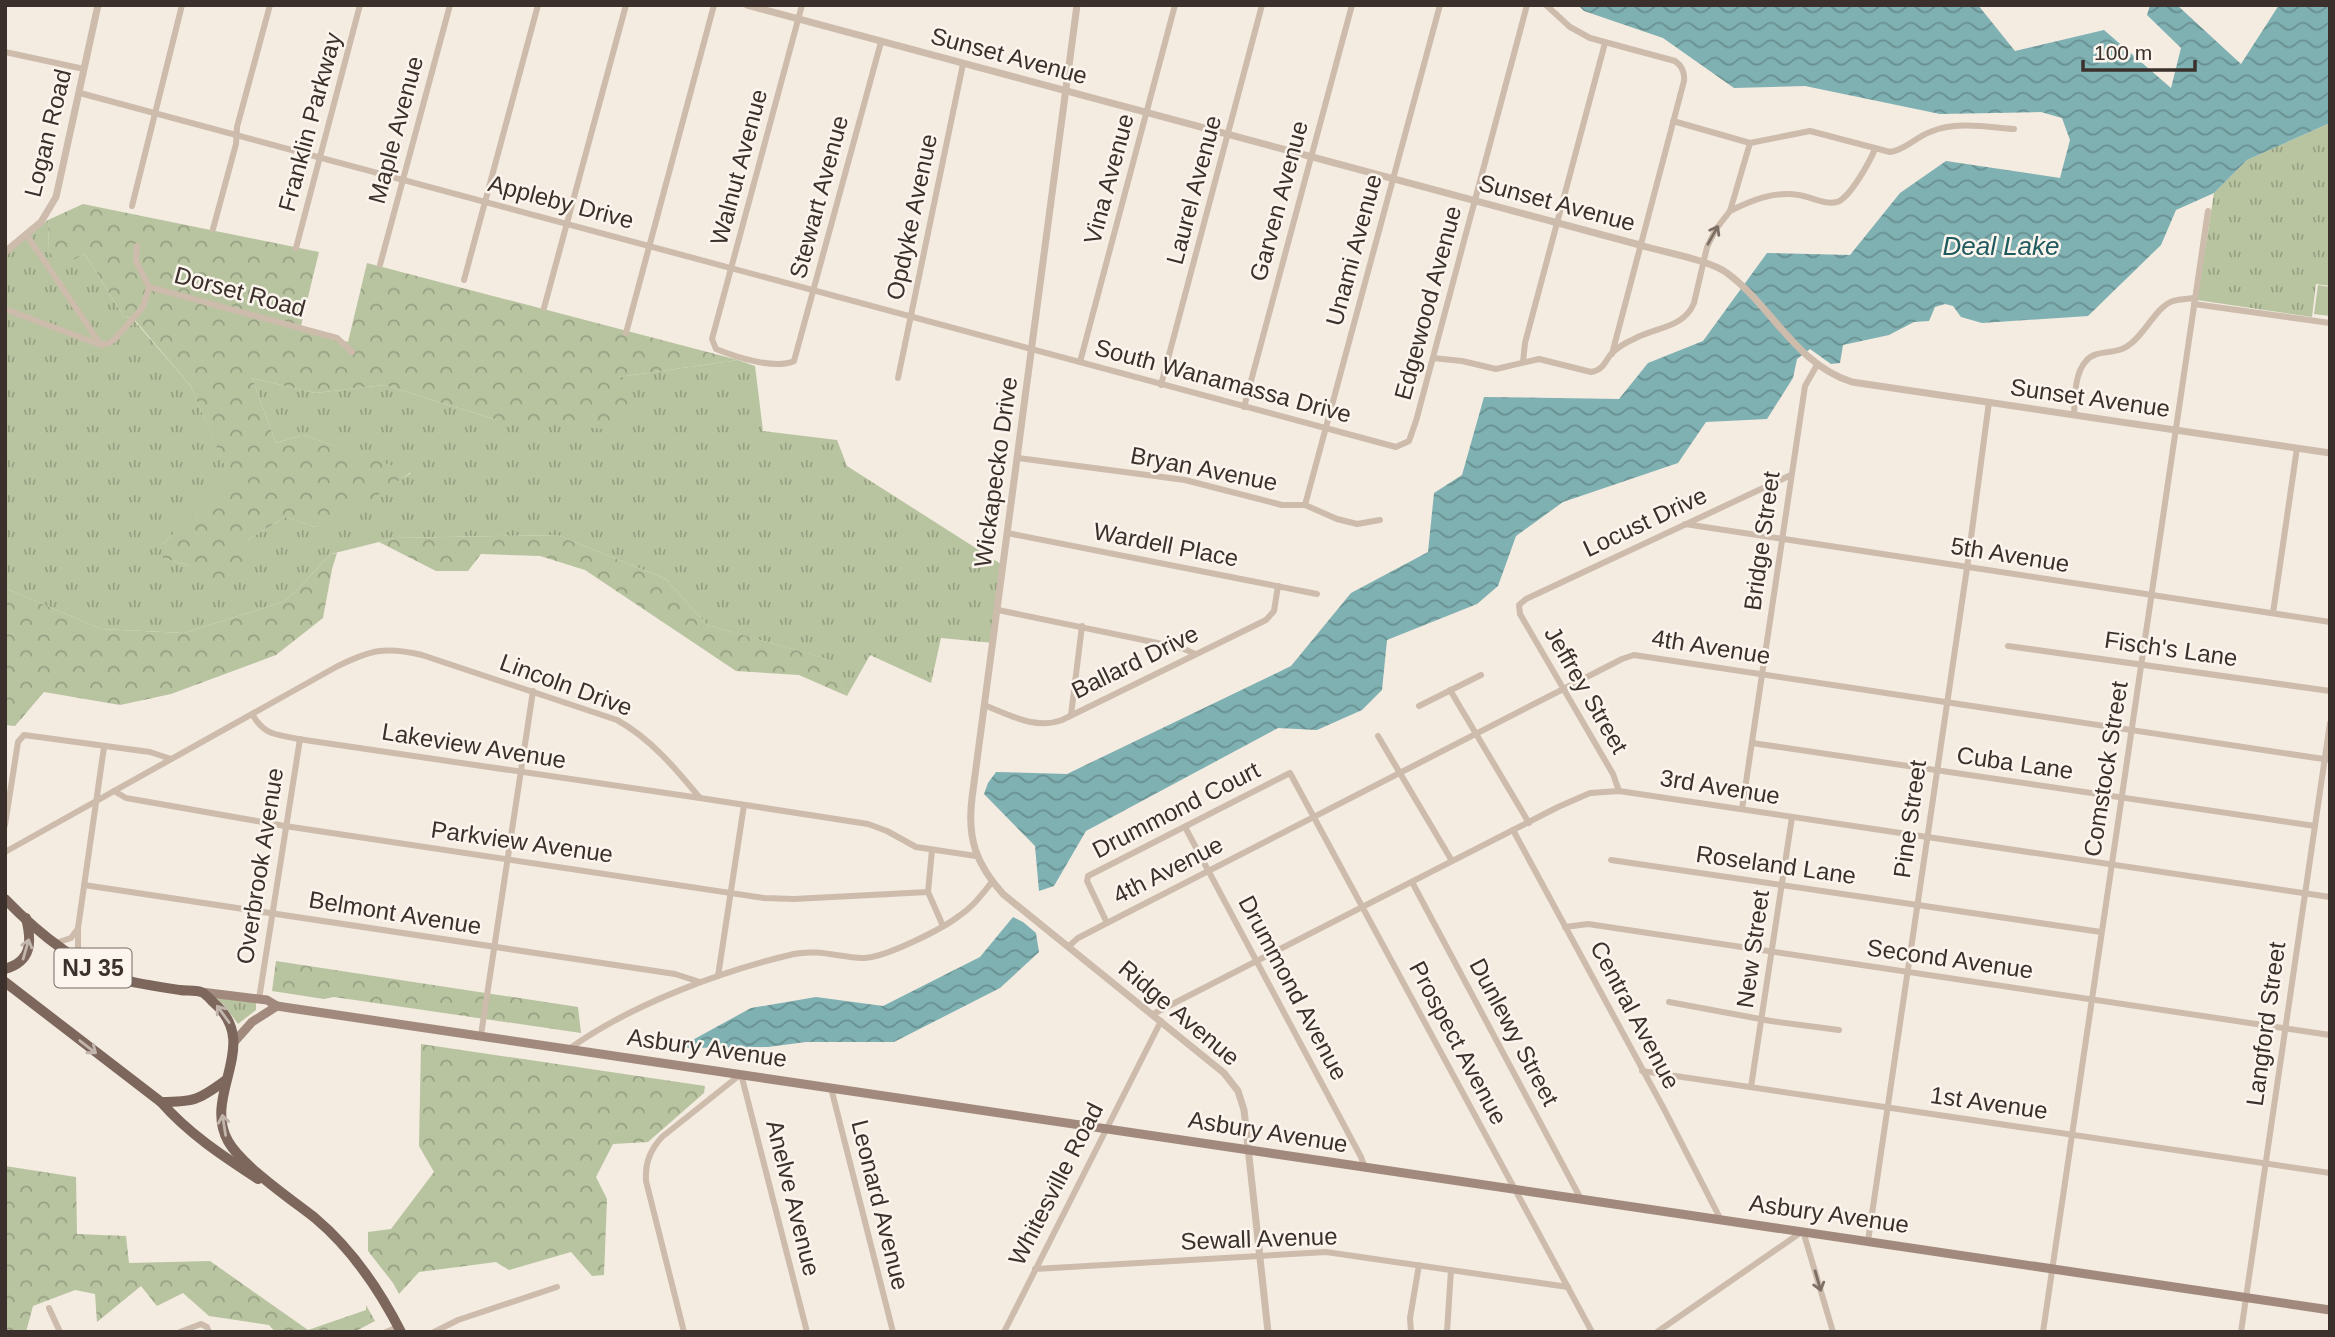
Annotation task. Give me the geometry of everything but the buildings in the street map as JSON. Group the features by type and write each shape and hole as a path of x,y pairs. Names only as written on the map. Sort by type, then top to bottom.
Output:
{"main road":[{"name":"NJ 35","path":"5,899 10,908 56,943 78,958 118,978 152,986 201,992"},
{"path":"5,969 22,961 27,952 29,930 26,918"},
{"name":"NJ 35","path":"5,984 161,1102 198,1138 282,1194 323,1226 348,1251 374,1284 399,1329"},
{"name":"Asbury Avenue","path":"201,992 258,999 277,1006 1582,1201 1803,1231 2330,1310"},
{"path":"201,992 224,1013 235,1041 252,1022 277,1006"},
{"name":"NJ 35","path":"235,1041 226,1080 222,1126 228,1143 282,1194"},
{"path":"161,1102 195,1101 226,1080"}],"street":[{"name":"Logan Road","path":"5,252 45,217 56,197 98,5"},
{"path":"132,206 182,5"},
{"path":"213,229 270,5"},
{"name":"Franklin Parkway","path":"296,248 360,5"},
{"name":"Maple Avenue","path":"380,265 450,5"},
{"path":"464,280 538,5"},
{"path":"544,308 626,5"},
{"path":"625,333 714,5"},
{"name":"Sunset Avenue","path":"747,5 1704,263 1721,269 1738,282 1817,365 1852,382 2330,453"},
{"name":"Walnut Avenue","path":"794,361 786,365 776,365 727,354 716,349 712,339 802,5"},
{"name":"Wickapecko Drive","path":"1034,920 992,881 976,856 971,834 970,810 1077,5"},
{"name":"Vina Avenue","path":"1080,362 1175,5"},
{"name":"Laurel Avenue","path":"1161,385 1262,5"},
{"name":"Garven Avenue","path":"1244,407 1352,5"},
{"name":"Unami Avenue","path":"1305,505 1440,5"},
{"name":"Edgewood Avenue","path":"1404,445 1412,436 1527,5"},
{"path":"1546,5 1578,32 1605,43 1675,61 1684,71 1684,81 1612,354"},
{"name":"Stewart Avenue","path":"794,361 881,42"},
{"path":"1523,362 1525,343 1605,43"},
{"path":"5,52 84,69"},
{"name":"Opdyke Avenue","path":"898,379 963,64"},
{"name":"Appleby Drive","path":"80,93 1032,350"},
{"path":"1673,121 1750,143 1810,131 1875,149 1894,151 1931,131 1957,125 2014,129"},
{"path":"1433,358 1496,369 1539,359 1591,372 1600,370 1612,354 1633,339 1684,320 1694,303 1712,236 1737,196 1750,143"},
{"path":"1730,211 1752,200 1781,194 1826,202 1838,201 1845,197 1875,149"},
{"name":"Comstock Street","path":"2043,1332 2208,211"},
{"path":"26,234 101,345"},
{"path":"136,246 136,261 149,287"},
{"name":"Dorset Road","path":"101,345 115,339 143,307 149,287 337,338 352,352"},
{"path":"2074,415 2077,387 2085,362 2094,355 2129,346 2166,305 2178,300 2330,323"},
{"path":"5,309 101,345"},
{"name":"South Wanamassa Drive","path":"1032,350 1392,447 1404,445"},
{"name":"Bridge Street","path":"1742,809 1805,386 1817,365"},
{"name":"Pine Street","path":"1868,1241 1989,402"},
{"path":"2273,613 2297,448"},
{"name":"Bryan Avenue","path":"1018,458 1185,480 1282,505 1305,505 1337,519 1357,524 1380,520"},
{"name":"Locust Drive","path":"1519,608 1526,599 1791,475"},
{"name":"5th Avenue","path":"1685,524 2330,622"},
{"name":"Wardell Place","path":"1007,533 1317,594"},
{"name":"Ballard Drive","path":"984,705 1041,725 1051,724 1268,618 1274,611 1278,586"},
{"name":"Jeffrey Street","path":"1519,608 1613,774 1619,791"},
{"path":"998,610 1182,648 1195,654"},
{"path":"1071,715 1082,626"},
{"name":"Fisch's Lane","path":"2008,646 2330,691"},
{"name":"Lincoln Drive","path":"97,802 348,661 382,650 402,650 422,655 629,726 682,776 700,798"},
{"name":"4th Avenue","path":"1068,947 1107,923 1634,655 2327,759"},
{"path":"1419,706 1481,675"},
{"path":"1450,690 1529,823"},
{"path":"481,1035 533,691"},
{"name":"Lakeview Avenue","path":"252,713 260,727 266,731 300,739 700,798"},
{"name":"Langford Street","path":"2241,1332 2284,1028 2327,759 2330,723"},
{"path":"1378,736 1452,861"},
{"path":"5,825 21,737 150,752 171,759"},
{"name":"Overbrook Avenue","path":"258,999 300,739"},
{"name":"Cuba Lane","path":"1752,743 2315,827"},
{"path":"78,958 78,928 104,747"},
{"name":"Prospect Avenue","path":"1290,773 1592,1332"},
{"name":"Drummond Court","path":"1107,923 1087,881 1088,876 1290,773"},
{"name":"Parkview Avenue","path":"114,791 127,798 285,826 764,898 928,892"},
{"name":"3rd Avenue","path":"1153,1014 1513,830 1581,796 1597,791 1619,791 2330,897"},
{"path":"700,798 868,824 916,847 976,856"},
{"path":"5,852 97,802"},
{"path":"718,976 744,805"},
{"name":"New Street","path":"1751,1087 1792,817"},
{"name":"Drummond Avenue","path":"1185,827 1362,1157 1365,1168"},
{"name":"Central Avenue","path":"1513,830 1721,1220"},
{"path":"932,850 928,892 943,926"},
{"name":"Roseland Lane","path":"1611,860 2101,932"},
{"path":"569,1049 612,1022 718,976 802,953 874,957 943,926 969,908 992,881"},
{"name":"Dunlewy Street","path":"1412,882 1582,1201"},
{"name":"Belmont Avenue","path":"84,885 675,974 700,982"},
{"name":"Ridge Avenue","path":"1034,920 1153,1014 1235,1085 1244,1111 1268,1332"},
{"name":"Second Avenue","path":"1565,927 1588,924 2330,1035"},
{"path":"56,943 71,938 78,928"},
{"path":"1669,1002 1839,1030"},
{"name":"Whitesville Road","path":"1004,1332 1161,1021"},
{"name":"1st Avenue","path":"1642,1071 2330,1173"},
{"path":"684,1332 646,1181 646,1164 654,1146 662,1137 741,1074"},
{"name":"Anelve Avenue","path":"741,1074 807,1332"},
{"name":"Leonard Avenue","path":"831,1088 893,1332"},
{"path":"1657,1332 1803,1231 1833,1332"},
{"name":"Sewall Avenue","path":"1035,1269 1335,1252 1567,1287"},
{"path":"1411,1332 1410,1318 1419,1265"},
{"path":"1447,1332 1451,1270"},
{"path":"433,1332 458,1320 557,1287"},
{"path":"50,1307 60,1332"},
{"path":"180,1332 198,1324 205,1325 209,1332"},
{"path":"386,1332 399,1329"}],"green space":[{"path":"2330,123 2330,286 2316,284 2312,317 2197,300 2214,193 2247,160"},
{"path":"83,204 319,252 300,330 348,342 367,263 738,360 619,377 633,412 617,430 497,420 384,385 315,393 252,378 276,443 303,435 411,472 365,504 315,527 286,517 247,540 242,579 229,586 205,586 190,566 163,558 163,544 230,478 190,385 133,318 124,317 85,254 60,267 49,251 48,220"},
{"path":"48,220 49,251 61,266 85,254 124,317 132,318 190,385 231,479 163,544 163,558 190,566 247,540 286,517 315,527 411,473 303,435 276,443 252,378 315,393 384,385 497,420 619,377 738,360 755,366 763,431 837,440 847,466 1004,566 994,643 941,638 931,683 870,655 847,696 827,659 707,625 666,579 557,535 395,538 331,554 283,602 184,633 101,629 5,588 5,255"},
{"path":"2318,285 2330,287 2330,316 2314,314"},
{"path":"557,535 666,579 707,625 828,659 847,696 799,675 736,671 585,570 540,556 481,554 468,571 436,571 379,542 395,538"},
{"path":"337,553 323,618 276,655 171,694 120,705 44,692 15,726 5,725 5,588 101,629 184,633 283,602 331,554"},
{"path":"276,961 578,1007 581,1033 334,997 324,999 272,991"},
{"path":"215,997 256,1002 256,1010 238,1024"},
{"path":"421,1044 705,1086 704,1093 648,1142 613,1144 596,1177 607,1199 604,1275 592,1276 571,1252 509,1270 496,1262 419,1272 399,1294 368,1251 368,1232 391,1229 434,1172 419,1146"},
{"path":"5,1166 76,1177 77,1234 126,1236 129,1263 210,1261 308,1330 366,1310 366,1305 375,1321 354,1332 275,1332 269,1325 209,1316 183,1293 157,1306 141,1286 97,1322 95,1294 75,1290 33,1306 26,1332 5,1332"}],"water":[{"name":"Deal Lake","path":"1578,5 1978,5 2015,51 2104,30 2171,88 2181,48 2147,15 2150,5 2177,5 2241,64 2279,5 2330,5 2330,123 2247,160 2214,193 2176,210 2161,245 2088,316 1982,323 1961,317 1953,306 1945,304 1935,307 1929,321 1914,322 1889,335 1843,345 1840,363 1831,364 1810,349 1797,359 1793,378 1767,419 1706,422 1678,463 1563,502 1516,536 1498,586 1477,604 1387,640 1382,690 1362,710 1317,730 1278,728 1086,831 1054,886 1039,891 1035,846 984,794 996,772 1067,774 1291,666 1351,593 1428,552 1434,493 1462,475 1484,397 1619,399 1648,363 1703,341 1767,253 1850,255 1900,193 1946,161 2060,178 2070,140 2062,118 2041,112 1940,114 1805,86 1734,88 1663,38 1584,11"},
{"path":"1013,917 1036,933 1039,952 1000,988 894,1042 806,1042 768,1047 678,1048 751,1008 816,997 883,1006 980,957"}]}
